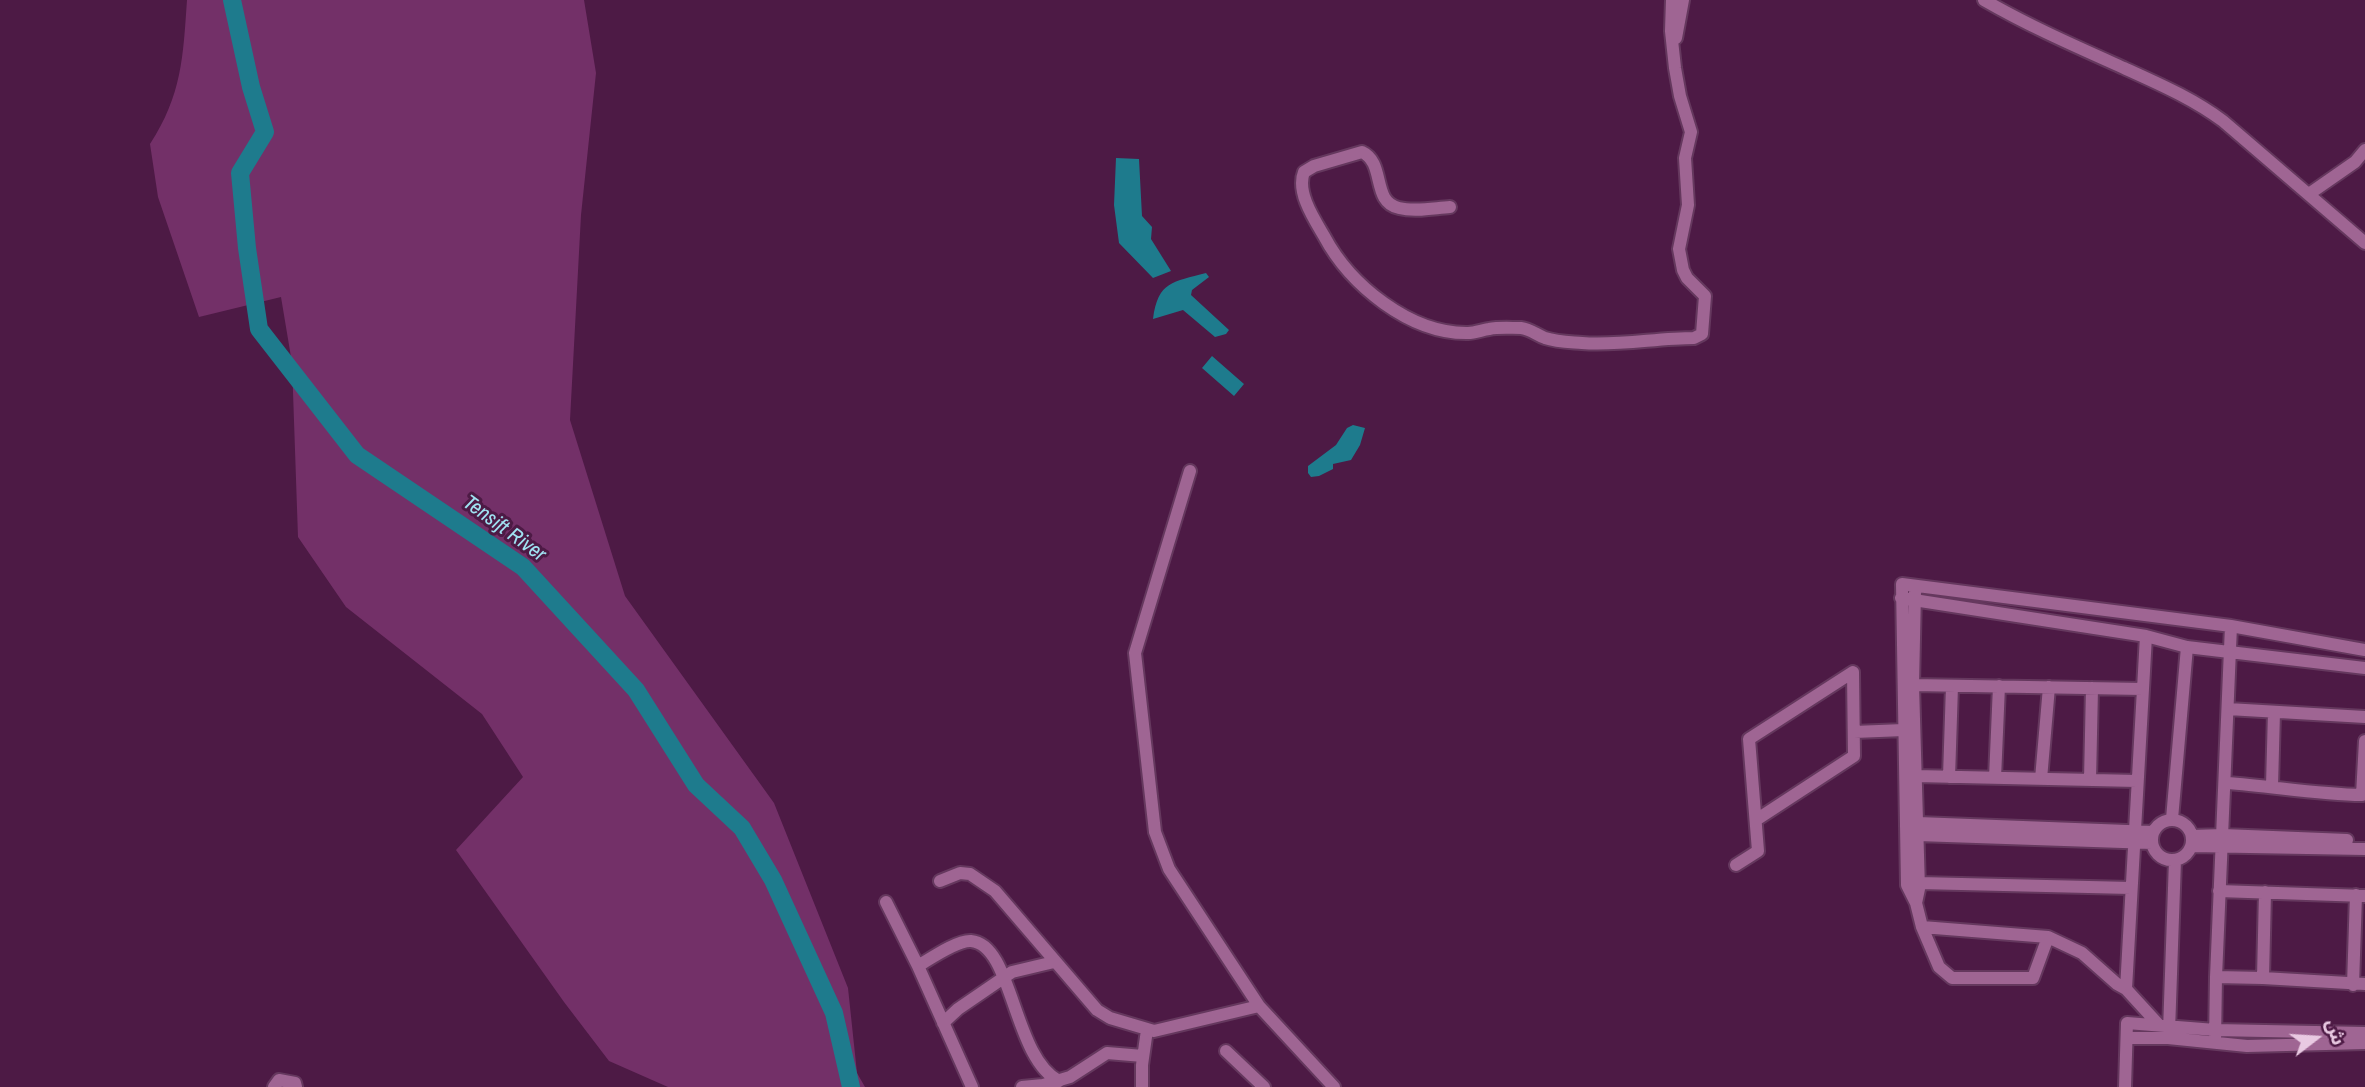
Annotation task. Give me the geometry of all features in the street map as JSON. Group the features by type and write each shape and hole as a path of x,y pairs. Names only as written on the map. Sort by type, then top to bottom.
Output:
{"street":[{"path":"1984,0 2044,32 2188,97 2224,121 2365,243"},
{"path":"1450,207 1403,209 1390,205 1384,198 1373,161 1362,152 1314,166 1304,172 1301,179 1315,220 1333,252 1375,298 1405,316 1440,329 1475,332 1496,328 1521,328 1547,338 1587,344 1694,338 1701,335 1704,296 1687,278 1679,248 1689,199 1685,158 1691,132 1680,96 1674,48 1677,5"},
{"path":"2309,194 2360,166 2365,150"},
{"path":"1191,471 1135,653 1155,832 1168,869 1259,1006 1326,1084"},
{"path":"1901,598 2140,635 2230,653 2363,668 2364,649 2231,626 1902,584 1901,598 1909,732 1916,776 1919,883 1916,903"},
{"path":"1915,586 1907,885 1939,967 1952,978 2033,978 2048,937"},
{"path":"2000,614 2003,597"},
{"path":"2043,620 2045,603"},
{"path":"2087,627 2092,608"},
{"path":"2126,989 2143,689 2136,614"},
{"path":"2172,819 2180,619"},
{"path":"2215,1036 2231,626"},
{"path":"2273,658 2276,634"},
{"path":"2319,663 2320,642"},
{"path":"1737,865 1758,851 1749,738 1853,672 1854,756 1756,820"},
{"path":"1913,685 2143,689"},
{"path":"1949,777 1952,685"},
{"path":"1995,778 1999,686"},
{"path":"2041,779 2049,687"},
{"path":"2090,780 2092,688"},
{"path":"2228,709 2365,718"},
{"path":"2272,786 2274,712"},
{"path":"1854,732 1909,732"},
{"path":"2226,783 2272,786 2318,794 2361,795 2365,741"},
{"path":"1916,776 2137,781"},
{"path":"2172,819 2186,824 2192,841 2186,855 2175,860 2163,858 2158,854 2153,838 2158,825 2172,819"},
{"path":"1918,829 2153,838"},
{"path":"2223,840 2365,849"},
{"path":"2192,841 2365,841"},
{"path":"2165,1029 2175,860"},
{"path":"940,881 960,873 975,876 1002,897 1102,1015 1147,1030 1167,1028 1259,1006"},
{"path":"1919,883 2132,888"},
{"path":"2216,978 2359,984 2360,896 2219,891"},
{"path":"2263,978 2265,892"},
{"path":"886,902 918,965 972,1087"},
{"path":"1923,927 2048,937 2082,953 2126,989 2165,1029"},
{"path":"918,965 955,946 974,941 989,952 1005,976 1012,1003 1032,1054 1043,1070 1059,1081"},
{"path":"943,1023 1005,976 1020,969 1055,962"},
{"path":"2125,1087 2127,1023 2215,1036 2365,1033"},
{"path":"2127,1038 2165,1029"},
{"path":"1142,1087 1147,1030"},
{"path":"2215,1036 2247,1046 2365,1043"},
{"path":"1226,1051 1264,1087"},
{"path":"1022,1087 1059,1081 1075,1075 1106,1053 1143,1056"},
{"path":"274,1087 279,1080 295,1083 296,1087"}],"shaded area":[{"path":"187,0 584,0 596,73 581,215 570,420 625,596 774,803 848,988 857,1073 865,1087 668,1087 609,1061 456,850 523,777 482,714 346,607 298,537 292,363 281,297 199,317 158,197 150,144 161,126 175,92 182,58"},
{"path":"1116,158 1139,159 1142,216 1152,227 1151,239 1171,271 1153,278 1119,243 1114,205"},
{"path":"1206,273 1209,277 1192,290 1191,295 1229,330 1226,334 1215,337 1183,310 1153,319 1155,306 1163,290 1176,281"},
{"path":"1212,356 1244,384 1234,396 1202,368"},
{"path":"1353,425 1365,428 1360,445 1351,460 1333,464 1333,469 1311,477 1308,466 1336,445 1347,428"}],"waterway":[{"name":"Tensift River","path":"232,0 251,87 265,132 240,173 247,248 259,329 357,455 523,567 636,690 696,785 742,828 773,880 834,1013 851,1087"}]}
